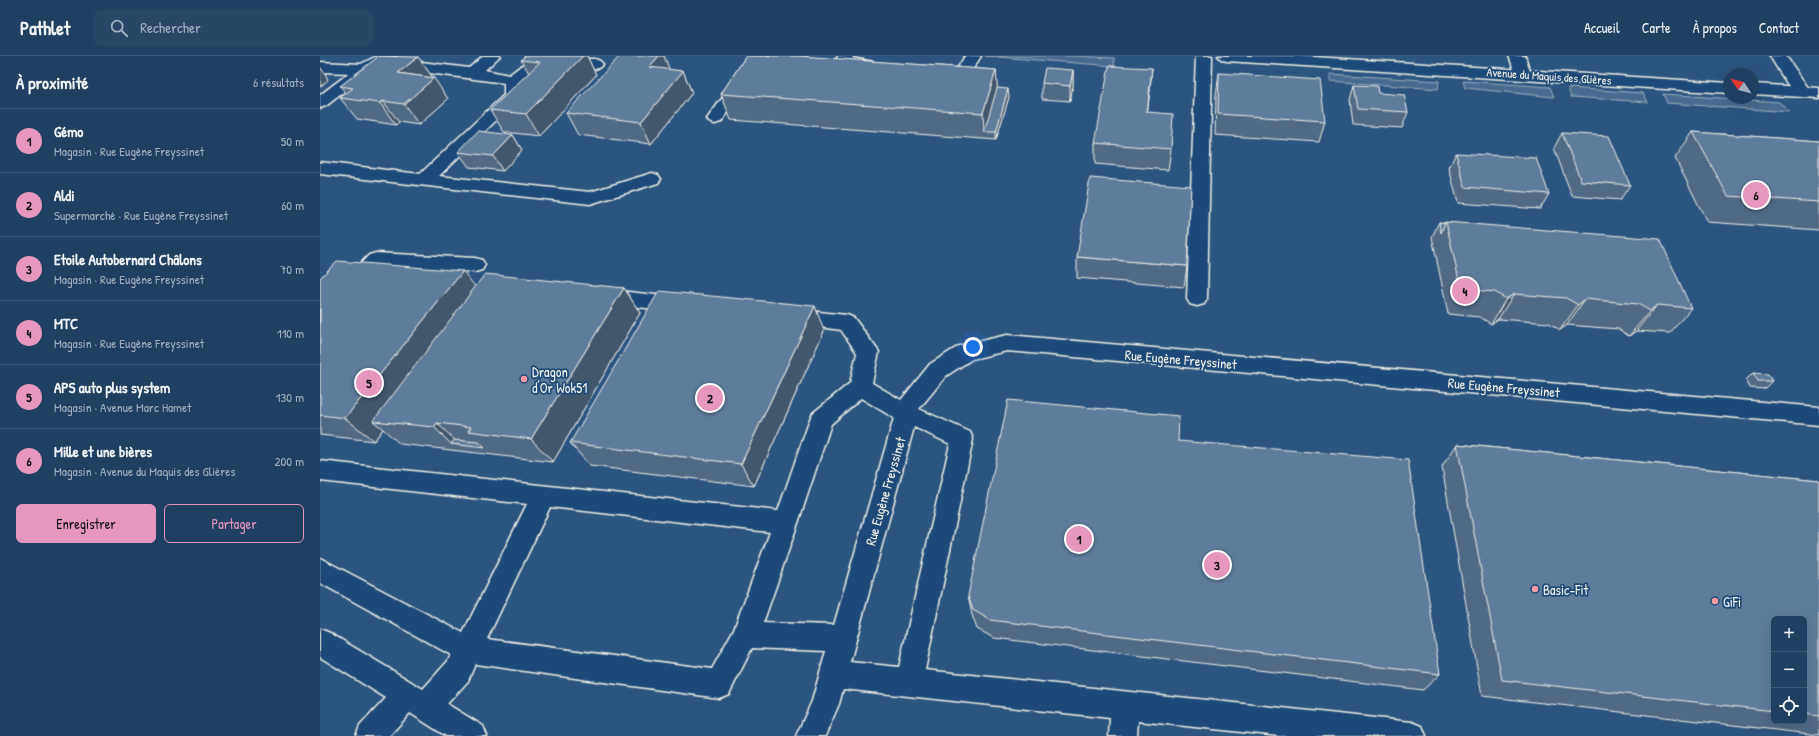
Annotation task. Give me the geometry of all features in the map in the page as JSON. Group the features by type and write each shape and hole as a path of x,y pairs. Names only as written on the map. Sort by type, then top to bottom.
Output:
{"street":[{"path":"320,103 364,69 388,56"},
{"path":"473,73 492,56"},
{"path":"715,119 761,56"},
{"path":"846,56 843,62 880,66"},
{"path":"925,70 962,74 974,56"},
{"path":"1197,299 1204,56"},
{"name":"Avenue du Maquis des Glières","path":"1226,56 1288,58 1723,88"},
{"path":"1517,56 1523,74"},
{"path":"1778,56 1786,70 1811,93"},
{"path":"421,67 473,73 512,80 534,64 595,64"},
{"path":"320,67 364,69"},
{"path":"424,180 512,96 512,80"},
{"path":"1759,89 1811,93"},
{"path":"320,168 590,198 652,179"},
{"path":"320,318 376,260 475,265"},
{"path":"583,294 699,307"},
{"path":"320,570 468,650 719,684 745,635 821,419 860,387 868,352 847,323 769,314"},
{"name":"Rue Eugène Freyssinet","path":"810,736 825,704 834,674 909,405 938,370 966,352 1007,343 1819,416"},
{"path":"860,387 907,414 962,439 910,682"},
{"path":"320,471 786,522"},
{"path":"370,736 458,671 543,496"},
{"path":"745,635 843,638"},
{"path":"320,642 473,736"},
{"path":"834,674 1412,736"},
{"path":"1123,736 1125,705"}],"shaded area":[{"path":"985,56 1074,56 1114,58 1114,66"},
{"path":"1330,74 1439,81 1438,89 1330,81"},
{"path":"1463,81 1550,87 1554,97 1465,88"},
{"path":"1568,88 1643,93 1648,102 1571,97"},
{"path":"1663,94 1723,98 1723,104 1759,104 1759,101 1779,102 1789,112 1667,103"}],"building":[{"path":"379,56 418,57 398,73 434,78 404,104 383,101 380,103 340,98 353,88 340,86"},
{"path":"525,56 583,56 526,114 490,110 540,62 521,60"},
{"path":"620,56 659,56 649,67 683,71 641,122 566,113"},
{"path":"746,56 800,56 996,70 983,113 721,94"},
{"path":"1109,66 1152,68 1147,112 1173,114 1171,149 1095,143"},
{"path":"1045,68 1073,70 1070,86 1042,83"},
{"path":"1219,73 1320,80 1325,121 1218,114"},
{"path":"1354,85 1377,86 1378,93 1404,95 1408,112 1358,109"},
{"path":"997,88 1008,89 996,132 984,132"},
{"path":"478,131 513,135 493,156 458,152"},
{"path":"1693,132 1819,141 1819,202 1728,196"},
{"path":"1562,133 1609,136 1630,185 1581,181"},
{"path":"1456,153 1536,158 1549,194 1465,187"},
{"path":"1090,178 1191,186 1187,266 1077,257"},
{"path":"1439,222 1445,223 1441,233"},
{"path":"1446,222 1660,239 1691,308 1657,305 1650,311 1638,304 1585,299 1578,305 1566,298 1514,294 1506,299 1495,292 1461,289"},
{"path":"337,261 463,271 345,418 320,415 320,278"},
{"name":"Dragon d'Or Wok51","path":"485,274 624,288 531,439 468,431 471,427 437,423 434,427 373,421"},
{"path":"659,291 815,306 741,464 570,443"},
{"path":"1753,373 1768,374 1772,381 1758,381"},
{"path":"1008,400 1179,416 1178,441 1408,460 1440,674 990,620 973,610 968,596"},
{"path":"454,440 479,442 485,448 451,444"},
{"path":"1457,444 1819,480 1819,716 1807,714 1807,616 1771,616 1771,711 1502,680"}],"place":[{"name":"Mille et une bières","path":"1756,195"},
{"name":"MTC","path":"1465,291"},
{"name":"Dragon d'Or Wok51","path":"524,379"},
{"name":"APS auto plus system","path":"369,383"},
{"name":"Aldi","path":"710,398"},
{"name":"Gémo","path":"1079,539"},
{"name":"Etoile Autobernard Châlons","path":"1217,565"},
{"name":"Basic-Fit","path":"1535,589"},
{"name":"GiFi","path":"1715,601"}]}
